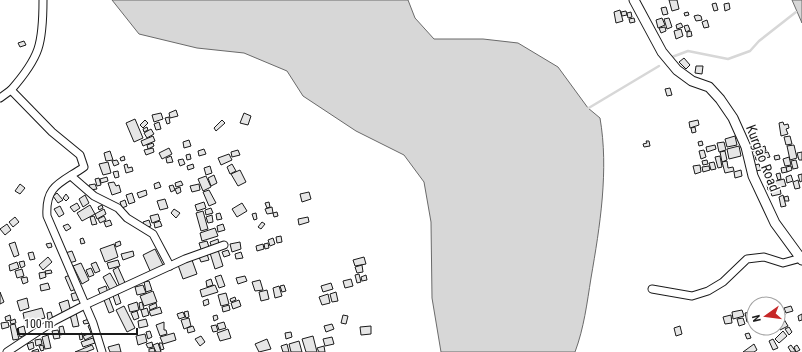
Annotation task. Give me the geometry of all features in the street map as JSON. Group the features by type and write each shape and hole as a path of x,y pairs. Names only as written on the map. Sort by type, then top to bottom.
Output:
{"street":[{"path":"0,98 11,90 25,74 38,54 43,24 42,0"},
{"name":"Kurgao Road","path":"634,0 662,52 677,70 692,81 709,87 720,99 733,118 746,147 753,176 775,223 801,259"},
{"path":"11,90 52,132 80,155 84,168 50,190 46,202 47,216 85,305 102,352"},
{"path":"71,176 94,196 118,208 127,218 153,234 170,266"},
{"path":"7,352 54,321 85,305 170,266 224,245"},
{"path":"652,289 692,296 708,291 723,282 747,259 764,257 783,263 801,259"}],"shaded area":[{"path":"112,0 408,0 415,18 434,39 483,39 518,43 558,67 588,108 600,118 603,138 604,158 600,218 585,315 575,352 441,352 432,298 431,222 424,182 404,155 356,131 303,96 287,71 244,53 197,48 139,34"},
{"path":"792,0 802,0 802,23"}],"building":[{"path":"669,0 677,0 679,9 672,11"},
{"path":"716,3 718,10 714,11 712,4"},
{"path":"729,3 730,9 725,11 724,4"},
{"path":"666,7 668,14 663,15 661,8"},
{"path":"620,10 623,21 616,23 614,12"},
{"path":"626,11 627,15 622,16 621,12"},
{"path":"631,12 632,17 628,18 627,13"},
{"path":"688,12 689,15 685,16 684,13"},
{"path":"694,16 701,16 702,20 696,21"},
{"path":"634,18 635,22 630,23 629,19"},
{"path":"662,18 665,25 658,28 656,20"},
{"path":"669,18 672,27 667,29 664,19"},
{"path":"707,20 709,27 704,28 702,22"},
{"path":"681,23 683,27 677,29 676,25"},
{"path":"688,25 690,30 686,32 684,26"},
{"path":"665,27 666,31 661,33 659,28"},
{"path":"681,29 683,36 676,39 674,31"},
{"path":"691,31 692,36 687,37 687,32"},
{"path":"24,41 26,45 20,47 18,43"},
{"path":"684,58 690,65 686,69 679,62"},
{"path":"696,66 703,66 702,74 695,73"},
{"path":"670,88 672,95 667,96 665,89"},
{"path":"176,110 178,116 170,118 169,113"},
{"path":"161,113 163,119 154,122 152,115"},
{"path":"244,113 251,116 248,125 240,123"},
{"path":"169,117 170,123 167,124 165,118"},
{"path":"135,119 143,138 134,142 126,123"},
{"path":"145,120 148,123 143,128 140,125"},
{"path":"222,120 225,123 216,131 214,128"},
{"path":"698,120 699,125 690,128 689,122"},
{"path":"159,122 161,129 156,130 154,124"},
{"path":"783,122 784,125 788,124 789,128 786,129 788,134 781,136 779,123"},
{"path":"147,127 148,130 144,132 143,129"},
{"path":"695,127 696,132 692,133 691,128"},
{"path":"151,129 154,134 147,138 144,133"},
{"path":"153,136 155,141 143,146 141,141"},
{"path":"735,136 737,145 727,147 725,139"},
{"path":"790,136 792,144 786,145 784,137"},
{"path":"189,140 191,146 184,148 183,142"},
{"path":"646,141 649,141 650,146 644,147 643,144 647,143"},
{"path":"702,141 703,145 699,146 698,142"},
{"path":"724,142 726,150 719,152 717,143"},
{"path":"153,143 154,146 148,149 147,145"},
{"path":"715,145 716,149 707,152 706,147"},
{"path":"794,145 797,158 790,160 787,146"},
{"path":"739,146 741,156 729,159 727,149"},
{"path":"758,146 759,151 754,152 753,147"},
{"path":"765,146 766,151 760,152 759,148"},
{"path":"153,148 154,152 146,155 144,150"},
{"path":"169,148 172,154 162,159 159,153"},
{"path":"204,149 206,154 199,156 198,151"},
{"path":"238,150 240,155 232,157 231,152"},
{"path":"704,150 706,157 701,159 699,151"},
{"path":"110,151 113,160 106,161 104,153"},
{"path":"725,151 727,160 722,162 720,152"},
{"path":"768,152 770,157 756,160 755,155"},
{"path":"802,152 802,160 799,160 797,153"},
{"path":"190,154 191,159 187,160 186,155"},
{"path":"229,154 232,160 221,165 218,158"},
{"path":"779,155 780,159 775,160 774,156"},
{"path":"124,156 125,160 121,161 120,158"},
{"path":"171,156 173,162 167,163 166,158"},
{"path":"720,156 722,167 718,168 715,157"},
{"path":"789,157 791,165 785,166 783,159"},
{"path":"183,159 185,164 180,166 178,160"},
{"path":"117,160 119,164 114,166 112,161"},
{"path":"707,160 708,164 703,165 702,161"},
{"path":"796,160 798,168 793,169 791,161"},
{"path":"727,161 728,168 733,167 734,171 725,173 722,162"},
{"path":"108,162 111,173 103,175 99,164"},
{"path":"714,162 716,169 711,170 709,163"},
{"path":"127,164 128,168 132,167 133,171 126,173 124,165"},
{"path":"193,164 194,168 188,170 187,166"},
{"path":"232,164 236,171 230,174 227,167"},
{"path":"759,164 761,170 756,171 755,165"},
{"path":"700,165 701,172 695,174 693,166"},
{"path":"210,166 212,173 206,175 204,168"},
{"path":"709,166 710,170 703,172 702,167"},
{"path":"791,166 792,170 787,172 786,167"},
{"path":"786,167 787,172 782,173 781,168"},
{"path":"240,170 246,182 238,186 231,174"},
{"path":"741,170 742,176 735,178 734,172"},
{"path":"118,171 119,177 115,178 113,172"},
{"path":"780,173 781,179 778,180 776,174"},
{"path":"802,174 802,181 800,182 798,175"},
{"path":"214,175 217,183 211,186 208,178"},
{"path":"791,175 793,181 787,183 786,177"},
{"path":"206,176 211,187 203,191 198,179"},
{"path":"107,177 108,181 101,183 100,179"},
{"path":"99,178 101,185 97,186 95,179"},
{"path":"784,179 786,186 774,188 772,182"},
{"path":"798,180 800,188 795,189 793,182"},
{"path":"181,181 183,185 176,187 175,183"},
{"path":"114,182 116,186 119,185 121,192 112,195 108,183"},
{"path":"159,182 161,187 155,189 154,184"},
{"path":"20,184 25,188 20,194 15,191"},
{"path":"95,184 97,189 90,190 89,185"},
{"path":"199,184 200,190 192,192 190,186"},
{"path":"772,184 771,190 768,190 767,185"},
{"path":"173,185 175,190 171,192 169,186"},
{"path":"180,187 181,192 177,194 175,189"},
{"path":"780,188 781,194 772,196 770,190"},
{"path":"146,190 147,195 139,198 137,193"},
{"path":"209,190 216,203 209,206 203,192"},
{"path":"309,192 311,199 302,202 300,194"},
{"path":"57,193 63,200 58,203 53,196"},
{"path":"132,193 135,202 129,204 126,195"},
{"path":"66,194 69,198 66,201 63,198"},
{"path":"85,195 89,203 83,207 79,199"},
{"path":"783,195 786,206 781,207 779,197"},
{"path":"788,196 789,201 785,201 784,197"},
{"path":"165,199 168,208 160,210 157,201"},
{"path":"125,200 127,206 122,208 120,202"},
{"path":"204,202 206,208 197,211 195,205"},
{"path":"269,202 270,207 267,208 265,203"},
{"path":"77,203 80,208 74,212 70,207"},
{"path":"242,203 247,211 237,217 232,209"},
{"path":"90,205 95,214 82,221 77,213"},
{"path":"102,205 103,208 99,210 98,207"},
{"path":"60,206 64,214 59,217 54,209"},
{"path":"272,207 273,213 267,214 265,209"},
{"path":"211,208 213,213 206,215 205,210"},
{"path":"104,209 106,214 97,219 95,214"},
{"path":"174,209 180,213 176,218 171,213"},
{"path":"203,211 208,229 201,231 196,213"},
{"path":"277,212 278,216 274,217 273,213"},
{"path":"220,213 222,219 217,220 216,214"},
{"path":"256,213 257,219 254,220 252,214"},
{"path":"158,214 160,220 152,223 150,216"},
{"path":"212,215 213,222 208,223 206,217"},
{"path":"94,216 97,224 92,225 90,217"},
{"path":"104,216 106,220 100,223 98,219"},
{"path":"15,217 19,222 13,227 9,222"},
{"path":"308,217 309,222 299,225 298,219"},
{"path":"110,220 112,225 106,227 104,222"},
{"path":"149,220 151,226 145,228 143,222"},
{"path":"160,221 162,226 155,228 154,223"},
{"path":"262,222 265,224 261,229 258,227"},
{"path":"7,224 11,230 5,235 0,229"},
{"path":"68,224 71,228 66,231 63,226"},
{"path":"223,224 225,230 218,232 217,226"},
{"path":"215,228 218,236 202,241 200,233"},
{"path":"281,236 282,242 277,243 276,237"},
{"path":"83,238 85,243 81,244 80,239"},
{"path":"273,238 275,244 270,246 268,240"},
{"path":"218,239 219,245 212,248 210,242"},
{"path":"120,241 121,245 116,247 115,243"},
{"path":"207,241 210,250 202,252 199,243"},
{"path":"15,242 19,255 14,257 9,244"},
{"path":"240,242 241,249 232,252 230,244"},
{"path":"51,243 52,247 48,248 46,244"},
{"path":"268,243 269,248 265,249 264,244"},
{"path":"114,244 118,257 105,262 100,249"},
{"path":"263,244 264,249 257,251 256,246"},
{"path":"155,249 164,267 151,273 143,255"},
{"path":"218,250 223,266 215,269 210,253"},
{"path":"228,250 230,255 224,257 222,252"},
{"path":"72,251 76,261 69,263 65,253"},
{"path":"133,251 134,256 123,260 121,254"},
{"path":"33,252 35,259 30,260 28,253"},
{"path":"241,252 243,258 236,259 235,254"},
{"path":"207,254 209,260 201,262 199,257"},
{"path":"48,257 52,262 43,270 39,265"},
{"path":"364,257 366,264 355,266 353,260"},
{"path":"118,260 120,266 109,269 107,263"},
{"path":"192,260 197,274 183,279 178,265"},
{"path":"24,261 25,266 21,268 19,262"},
{"path":"17,262 19,268 10,271 9,265"},
{"path":"96,262 100,271 95,273 91,264"},
{"path":"81,263 89,280 82,284 73,266"},
{"path":"362,265 363,272 357,273 355,267"},
{"path":"118,267 126,285 120,287 113,270"},
{"path":"91,268 94,275 89,277 86,270"},
{"path":"22,269 24,276 17,278 15,271"},
{"path":"51,270 52,273 46,274 45,271"},
{"path":"45,272 46,277 40,279 39,273"},
{"path":"110,273 118,287 111,292 103,277"},
{"path":"359,274 361,282 357,283 355,275"},
{"path":"70,275 76,289 71,291 65,277"},
{"path":"221,275 225,286 219,288 215,277"},
{"path":"366,275 367,280 362,281 361,277"},
{"path":"245,276 247,281 238,284 236,278"},
{"path":"27,277 28,282 23,284 21,278"},
{"path":"211,279 213,285 207,287 206,281"},
{"path":"351,279 353,286 345,288 343,281"},
{"path":"260,280 263,290 255,291 252,282"},
{"path":"149,281 152,290 146,292 144,282"},
{"path":"48,283 50,289 41,291 40,285"},
{"path":"331,283 333,289 323,292 321,286"},
{"path":"143,285 146,293 137,295 135,287"},
{"path":"215,285 218,292 202,297 200,290"},
{"path":"284,285 286,291 282,292 280,286"},
{"path":"106,286 108,293 101,296 98,289"},
{"path":"279,286 282,296 275,298 273,288"},
{"path":"267,290 269,299 261,301 259,292"},
{"path":"153,291 157,302 144,306 140,296"},
{"path":"0,292 4,302 0,304"},
{"path":"78,292 80,299 73,301 71,294"},
{"path":"336,292 338,301 332,302 330,294"},
{"path":"226,293 229,304 221,306 218,295"},
{"path":"118,294 121,303 116,305 113,296"},
{"path":"328,294 330,303 322,305 319,297"},
{"path":"235,297 236,300 231,302 230,299"},
{"path":"27,298 29,308 20,311 17,301"},
{"path":"109,298 114,311 109,313 104,300"},
{"path":"208,299 209,304 204,306 203,301"},
{"path":"68,300 71,312 63,315 59,303"},
{"path":"239,300 241,306 233,309 231,303"},
{"path":"137,302 139,310 130,312 128,305"},
{"path":"142,302 144,309 140,310 139,303"},
{"path":"156,303 157,307 150,310 149,306"},
{"path":"229,305 230,310 223,312 222,307"},
{"path":"124,306 135,328 127,332 116,310"},
{"path":"791,306 793,311 786,313 786,307"},
{"path":"160,307 162,313 151,316 149,311"},
{"path":"42,308 45,318 25,323 23,313"},
{"path":"147,308 149,315 143,317 141,310"},
{"path":"742,310 744,316 733,319 732,312"},
{"path":"137,311 139,318 134,320 131,313"},
{"path":"188,311 189,317 186,318 184,312"},
{"path":"51,312 53,319 48,320 47,313"},
{"path":"183,312 185,317 179,319 177,314"},
{"path":"76,313 79,326 73,327 70,315"},
{"path":"802,314 802,320 799,321 798,316"},
{"path":"10,315 11,320 6,321 5,317"},
{"path":"217,315 218,319 214,321 213,316"},
{"path":"343,315 348,316 346,324 341,323"},
{"path":"731,315 732,323 725,324 723,317"},
{"path":"189,318 191,326 184,329 181,320"},
{"path":"743,318 745,324 739,326 737,319"},
{"path":"15,319 16,323 11,324 10,321"},
{"path":"89,319 90,323 84,324 83,321"},
{"path":"146,319 148,326 139,328 138,321"},
{"path":"8,322 9,327 2,329 1,323"},
{"path":"164,322 164,330 166,330 167,334 160,336 156,325"},
{"path":"224,322 226,328 219,330 217,324"},
{"path":"15,324 19,339 13,340 10,325"},
{"path":"91,324 95,335 85,340 83,336 91,333 88,326"},
{"path":"332,324 334,329 326,332 324,326"},
{"path":"216,325 218,331 213,332 211,326"},
{"path":"24,326 26,335 20,337 18,328"},
{"path":"63,326 65,334 60,335 59,327"},
{"path":"193,326 195,331 188,333 187,328"},
{"path":"371,326 371,334 361,335 360,327"},
{"path":"680,326 682,334 676,336 674,328"},
{"path":"789,327 792,332 789,335 786,330 786,328"},
{"path":"228,329 231,338 220,341 217,333"},
{"path":"58,330 60,338 54,339 52,331"},
{"path":"150,331 152,337 148,339 146,332"},
{"path":"291,332 292,337 286,339 285,333"},
{"path":"82,333 83,339 80,340 79,334"},
{"path":"174,333 176,340 163,344 160,337"},
{"path":"145,334 147,342 138,345 136,336"},
{"path":"745,334 746,336 750,336 751,338 747,339"},
{"path":"48,335 51,348 45,349 42,337"},
{"path":"786,335 787,336 779,343 775,339 778,336 786,336"},
{"path":"201,336 205,342 200,346 195,339"},
{"path":"313,336 317,352 306,352 302,339"},
{"path":"332,337 334,344 325,346 323,339"},
{"path":"93,338 95,343 83,347 81,342"},
{"path":"41,339 42,344 36,346 35,340"},
{"path":"267,339 271,349 259,352 255,344"},
{"path":"773,339 778,348 773,350 769,341"},
{"path":"299,341 302,352 291,352 289,344"},
{"path":"33,342 34,348 29,350 27,344"},
{"path":"152,342 153,347 148,348 146,344"},
{"path":"158,343 161,352 156,352 153,345"},
{"path":"159,343 162,343 164,349 161,350"},
{"path":"119,344 121,352 110,352 108,347"},
{"path":"287,344 289,352 283,352 281,346"},
{"path":"754,344 757,350 754,352 743,352"},
{"path":"43,345 44,350 41,351 39,346"},
{"path":"92,345 94,349 86,352 75,352"},
{"path":"791,345 796,352 791,352 788,347"},
{"path":"797,345 800,350 796,352 794,347"},
{"path":"324,346 325,352 319,352 317,348"},
{"path":"154,348 155,352 149,352 149,349"},
{"path":"38,349 39,352 32,352 32,351"}],"waterway":[{"path":"672,57 688,51 728,59 750,51 759,41 796,12"},
{"path":"587,109 659,66"}]}
